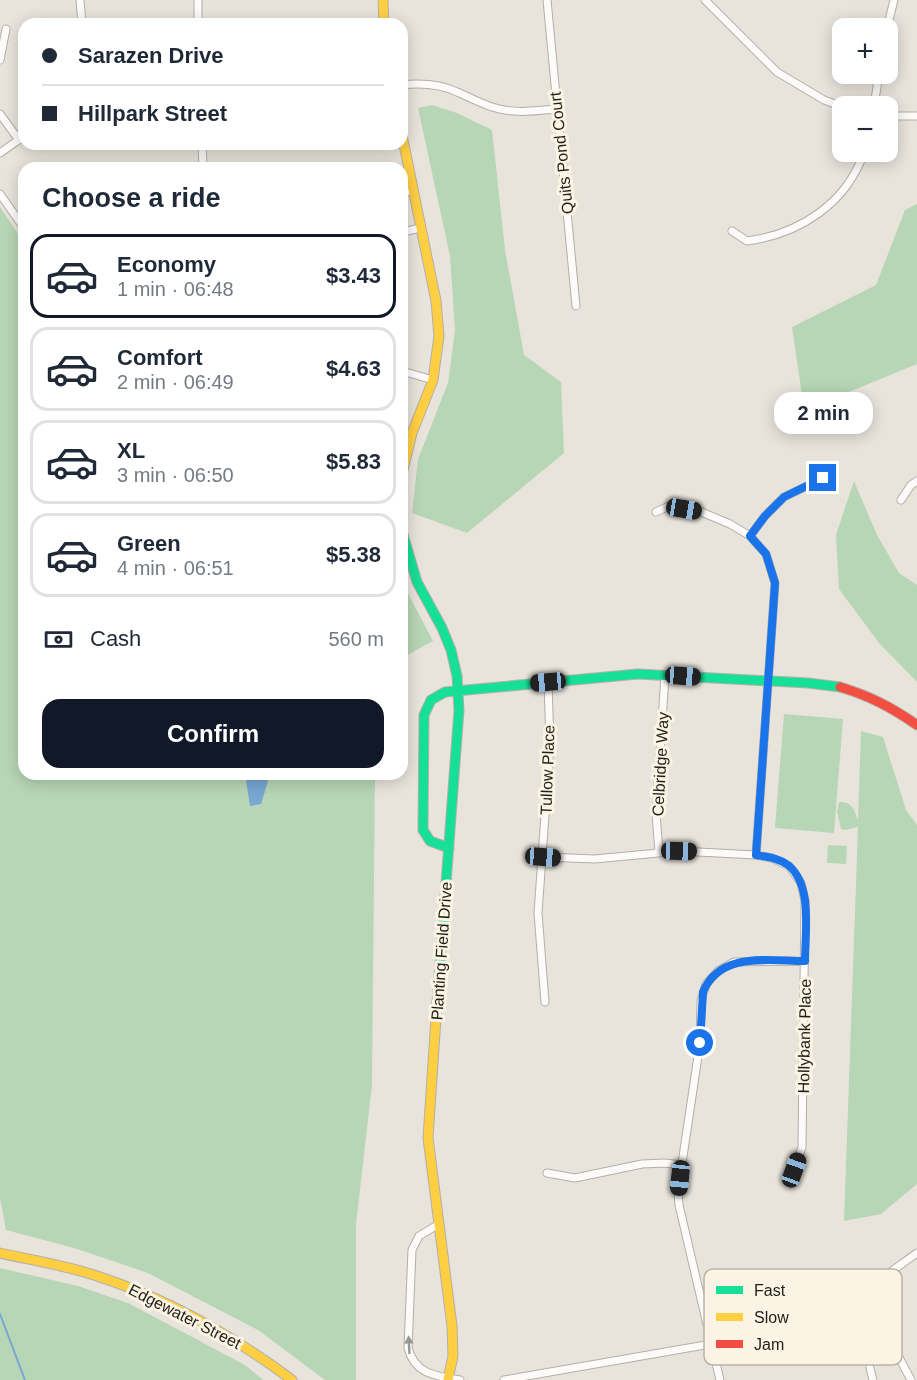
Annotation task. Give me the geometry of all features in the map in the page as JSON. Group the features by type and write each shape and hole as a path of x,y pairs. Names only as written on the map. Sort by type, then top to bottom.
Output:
{"street":[{"path":"80,0 82,18"},
{"path":"198,0 198,18"},
{"path":"383,0 384,18"},
{"name":"Quits Pond Court","path":"547,0 576,306"},
{"path":"705,0 777,72 832,103"},
{"path":"890,18 894,0"},
{"path":"0,60 6,29"},
{"path":"408,85 444,87 503,110 557,109"},
{"path":"0,114 18,135"},
{"path":"898,116 917,116"},
{"path":"0,153 18,140"},
{"path":"408,162 438,319 438,353 433,380 408,449"},
{"path":"732,231 747,241 754,240 778,235 809,220 835,200 847,185 859,162"},
{"path":"408,192 414,190"},
{"path":"0,194 18,220"},
{"path":"408,231 421,228"},
{"path":"408,373 433,380"},
{"path":"750,536 765,516 784,497 834,473"},
{"path":"901,500 911,485 917,481"},
{"path":"656,512 669,506 699,511 730,524 750,536 766,554 775,583 756,855"},
{"name":"Planting Field Drive","path":"408,556 419,587 454,659 459,690 428,1123 452,1326 453,1356 449,1379"},
{"path":"449,848 435,845 423,830 423,720 426,707 437,696 459,690 638,674 808,682 840,687 866,695 892,707 917,725"},
{"name":"Celbridge Way","path":"659,852 656,814 664,675"},
{"name":"Tullow Place","path":"545,1002 538,913 550,745 548,682"},
{"name":"Hollybank Place","path":"543,857 595,859 659,852 694,852 756,855 772,858 789,866 801,883 805,901 802,1147 794,1170"},
{"path":"704,1314 679,1205 678,1190 699,1052 701,1001 706,984 718,971 734,962 805,961"},
{"path":"547,1173 575,1178 642,1164 681,1165"},
{"path":"439,1224 419,1236 412,1250 408,1348 410,1357 420,1369 449,1379 460,1380"},
{"name":"Edgewater Street","path":"0,1252 93,1275 143,1293 202,1321 251,1350 292,1380"},
{"path":"894,1269 917,1252"},
{"path":"504,1380 704,1345"},
{"path":"902,1363 911,1380"},
{"path":"716,1365 720,1380"},
{"path":"868,1365 873,1380"}],"green space":[{"path":"432,105 457,113 492,130 505,250 524,355 561,382 564,453 467,533 412,513 418,459 448,383 455,330 450,256 418,108"},
{"path":"917,204 917,364 804,409 792,327 876,285 905,210"},
{"path":"0,207 18,234 18,780 375,780 372,1085 356,1224 356,1380 325,1380 258,1330 148,1273 74,1248 6,1230 0,1198"},
{"path":"854,481 877,535 899,573 917,585 917,682 879,643 839,589 836,535"},
{"path":"408,593 433,641 408,655"},
{"path":"784,714 843,719 834,833 775,828"},
{"path":"861,731 883,737 906,810 917,825 917,1184 881,1214 844,1221 858,827 841,829 837,812 839,802 847,803 854,810 858,820"},
{"path":"828,845 847,846 846,864 827,863"},
{"path":"0,1268 78,1286 128,1303 245,1365 263,1380 0,1380"}],"water":[{"path":"246,780 268,780 261,804 250,806"}],"waterway":[{"path":"0,1314 25,1380"}],"traffic: fast":[{"path":"408,551 417,582 451,650 457,676 459,710 437,1003"},
{"path":"449,848 430,841 423,830 424,715 431,700 445,692 638,674 808,683 840,687"}],"traffic: slow":[{"path":"383,0 384,18"},
{"path":"405,150 408,162"},
{"path":"408,164 436,301 439,336 433,380 408,449"},
{"path":"437,1003 428,1138 452,1326 453,1356 448,1380"},
{"path":"0,1253 82,1271 147,1295 222,1333 292,1380"}],"traffic: jam":[{"path":"840,687 880,703 917,725"}],"route":[{"path":"700,1043 703,992 706,984 718,971 734,962 805,961 805,901 801,883 789,866 782,861 756,855 775,583 766,554 750,536 765,516 784,497 823,478"}]}
